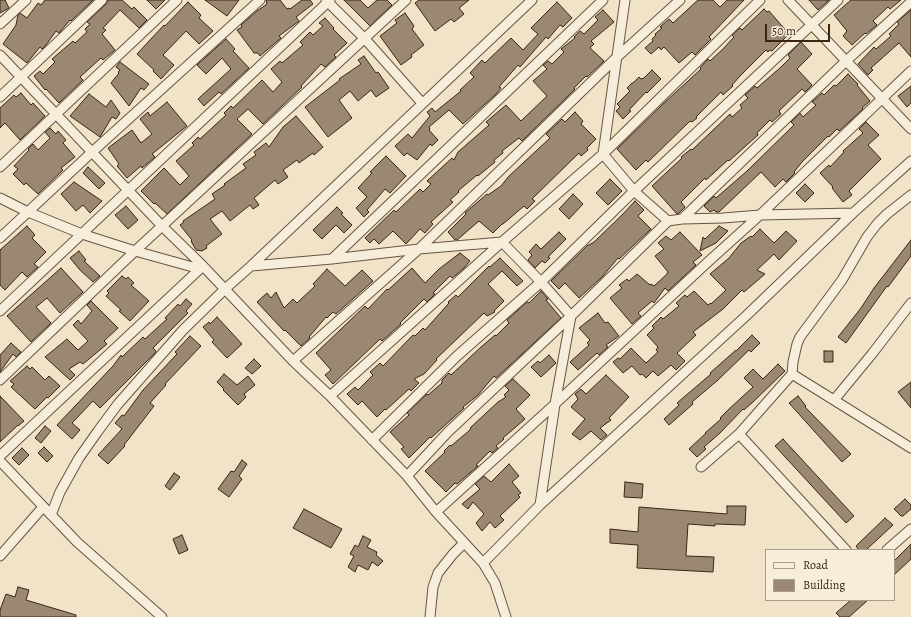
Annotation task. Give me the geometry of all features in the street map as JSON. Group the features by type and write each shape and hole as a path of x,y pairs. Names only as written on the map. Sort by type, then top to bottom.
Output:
{"street":[{"path":"0,24 26,0"},
{"path":"0,97 102,0"},
{"path":"0,167 177,0"},
{"path":"0,238 91,153 260,0"},
{"path":"0,380 135,251 406,0"},
{"path":"51,515 60,492 79,458 118,404 183,330 532,0"},
{"path":"332,259 603,0"},
{"path":"625,0 603,154 634,190 668,221"},
{"path":"293,361 419,249 616,58 680,0"},
{"path":"330,396 603,154 760,0"},
{"path":"788,0 911,129"},
{"path":"372,440 457,356 541,282 634,190 838,0"},
{"path":"0,311 328,1 422,103"},
{"path":"682,219 846,60 911,2"},
{"path":"0,55 91,153 407,476 436,512 482,563 495,583 506,617"},
{"path":"436,512 555,404 709,260 760,215 911,71"},
{"path":"482,563 540,505 747,315 853,213 911,161"},
{"path":"701,467 739,434 792,374 793,362 800,337 842,280 867,237 877,224 887,214 911,196"},
{"path":"0,198 28,212 82,234 135,251 202,267"},
{"path":"407,476 448,432 572,316 668,221 760,215 853,213"},
{"path":"251,266 502,242"},
{"path":"502,242 572,316"},
{"path":"0,456 202,267"},
{"path":"834,400 911,303"},
{"path":"540,505 555,404 572,316"},
{"path":"792,374 911,448"},
{"path":"739,434 845,549"},
{"path":"0,461 77,542 162,617"},
{"path":"0,556 43,507"},
{"path":"888,549 911,528"},
{"path":"430,617 433,586 438,573 452,554 464,543"}],"building":[{"path":"0,0 5,0 9,8 0,13"},
{"path":"45,0 93,0 71,21 70,20 59,33 56,31 46,45 42,49 40,47 27,63 3,44 16,25 18,15 20,13 27,18 38,3 41,5"},
{"path":"108,0 122,0 132,9 134,7 147,20 139,28 120,10 103,28 106,30 102,34 115,50 103,60 101,58 80,77 83,80 59,103 46,89 45,90 34,76 40,71 43,74 55,62 52,59 73,41 75,43 87,32 85,29 90,24 87,22 106,4"},
{"path":"147,0 165,0 156,9"},
{"path":"205,0 239,0 227,16"},
{"path":"266,0 280,0 287,9 290,9 302,0 310,0 313,4 296,17 299,21 279,36 281,38 260,56 258,53 254,53 237,30 242,27 241,25 257,11 267,4"},
{"path":"344,0 360,0 368,8 377,0 387,0 392,5 370,26"},
{"path":"419,0 469,0 459,8 464,14 454,22 451,19 435,31 415,3"},
{"path":"698,0 713,0 720,7 727,0 744,0 709,37 711,39 695,55 692,52 679,63 664,47 661,50 659,47 651,54 645,48 653,41 652,39 656,35 655,34 662,28 660,27 669,19 673,23"},
{"path":"809,0 829,0 818,10"},
{"path":"851,0 901,0 890,9 888,7 873,21 877,25 866,34 865,33 852,45 843,36 847,31 834,15"},
{"path":"188,2 201,15 199,18 213,31 199,44 186,31 163,55 174,65 161,79 137,54"},
{"path":"557,2 572,18 563,27 560,25 548,39 546,37 520,67 518,65 499,87 501,88 496,94 463,124 449,110 429,127 429,130 438,140 432,146 430,144 417,160 407,153 404,156 395,146 408,134 412,138 430,116 427,112 432,108 435,112 461,91 460,90 474,77 470,73 482,60 485,63 511,38 523,50 538,34 531,28"},
{"path":"764,9 767,12 769,11 789,34 772,51 770,50 768,52 766,50 741,75 732,85 733,86 723,95 721,92 696,117 697,118 692,122 690,121 648,162 646,160 636,170 617,149 701,69 700,68 708,59 710,61 723,49 734,37 732,35 740,28 742,30"},
{"path":"603,10 614,22 591,41 594,44 590,48 604,61 587,77 586,76 574,88 575,89 522,141 519,138 502,151 503,153 494,160 495,162 458,191 459,192 450,200 453,202 431,222 433,224 425,233 420,229 406,244 393,231 379,244 374,239 370,243 365,238 394,210 396,212 420,189 423,192 431,184 427,181 452,158 454,160 458,152 489,125 486,122 506,105 521,121 547,96 533,81 547,69 543,65 548,61 552,64 564,52 561,49 575,38 574,37 580,31 584,34 598,20 595,17"},
{"path":"911,10 911,57 899,43 871,68 873,70 868,75 858,64 874,47 876,49 891,36 889,34 899,24 897,22"},
{"path":"405,13 414,26 412,29 424,45 401,65 380,36 397,23 395,20"},
{"path":"325,18 334,28 333,29 347,43 334,55 336,57 325,67 321,64 301,86 302,87 263,124 248,109 237,119 252,134 167,214 155,203 154,204 141,191 164,168 180,185 189,176 176,161 194,145 192,143 198,137 200,139 226,115 224,113 231,106 233,108 262,80 273,92 282,82 271,69 280,61 282,63 303,45 300,42 310,32 313,35 323,26 319,23"},
{"path":"226,39 235,49 233,51 249,68 221,94 219,92 204,106 198,99 231,69 222,58 206,74 197,65"},
{"path":"801,42 812,54 797,69 812,85 805,92 802,89 779,111 781,114 772,122 770,120 757,133 758,135 729,161 728,160 706,180 705,178 681,202 685,207 677,214 652,186 682,158 681,157 691,149 692,150 730,114 732,117 742,108 740,105 748,98 745,95 755,86 757,88 781,67 790,58 788,55"},
{"path":"364,56 389,88 376,97 371,90 358,101 350,91 339,100 352,118 328,137 305,107 340,80 339,79 361,64 358,60"},
{"path":"120,62 149,84 144,90 141,88 129,106 111,83 119,73 118,72 120,70 116,67"},
{"path":"652,70 661,79 647,93 646,92 629,110 631,111 623,119 616,111 620,107 617,104 630,91 627,88 632,83 639,77 641,79 644,78"},
{"path":"848,74 858,84 857,85 870,101 839,131 837,129 829,137 828,136 802,162 794,172 795,173 786,182 783,179 775,187 761,172 719,212 714,210 710,212 704,206 714,196 716,198 747,171 794,125 791,122 800,113 803,117 816,105 812,102 822,93 824,95 834,85 836,86"},
{"path":"911,86 911,103 907,107 898,96"},
{"path":"21,93 31,105 33,103 45,116 20,140 5,123 0,128 0,108 14,95 16,97"},
{"path":"89,94 106,107 111,100 120,113 116,119 112,117 100,137 70,116"},
{"path":"167,102 187,126 152,154 155,157 127,178 117,166 119,164 108,148 132,130 141,143 152,134 140,119 148,112 150,116"},
{"path":"575,112 583,121 581,124 596,139 587,148 588,150 581,156 579,153 532,199 535,201 527,209 524,206 493,233 479,221 457,240 455,240 448,232 466,214 465,213 487,194 488,195 501,186 509,176 550,138 546,134 562,119 565,122"},
{"path":"296,116 323,147 314,155 313,153 299,163 297,160 283,170 288,177 278,184 275,180 254,198 259,205 253,209 250,205 230,221 222,211 210,219 222,234 206,246 207,248 202,251 196,250 191,241 192,240 180,225 184,222 183,221 215,199 212,194 246,168 243,164 256,155 254,152 266,143 269,147 283,127"},
{"path":"866,122 879,135 868,145 881,159 849,191 852,195 843,202 832,188 833,187 820,173 829,165 830,167 844,152 843,151 863,133 859,129"},
{"path":"50,128 56,134 58,131 66,140 63,143 75,157 61,168 63,170 38,194 26,183 24,185 13,174 18,169 14,166 33,144 38,150 50,138 45,132"},
{"path":"386,156 406,176 390,193 385,189 367,210 369,212 364,217 356,208 367,197 358,188 372,173 370,172"},
{"path":"88,167 105,183 99,189 83,173"},
{"path":"610,179 622,191 608,205 596,193"},
{"path":"74,182 102,201 90,213 83,205 76,211 61,194"},
{"path":"805,184 814,193 805,202 796,193"},
{"path":"573,194 583,204 569,219 559,209"},
{"path":"635,201 644,210 638,216 651,229 619,259 618,258 602,277 579,298 565,283 559,289 551,281 588,245 594,242"},
{"path":"126,206 138,220 128,229 115,215"},
{"path":"337,207 343,213 341,214 352,225 344,233 336,225 322,239 313,230"},
{"path":"27,226 35,235 32,238 46,252 34,264 38,267 27,277 22,272 5,290 0,285 0,250"},
{"path":"719,226 728,231 716,243 700,251 703,237 705,239"},
{"path":"760,229 774,243 786,231 797,241 779,260 774,254 757,270 765,274 744,292 742,290 723,309 693,332 696,335 677,353 685,361 676,370 671,365 658,376 653,371 646,378 642,374 640,375 632,366 623,373 613,362 618,358 620,359 631,348 646,363 658,352 656,350 658,347 647,335 654,328 652,326 661,317 663,319 679,306 676,303 685,295 687,297 694,291 708,305 726,290 710,274 729,258 741,243 751,236 752,237"},
{"path":"559,232 566,239 548,257 550,258 545,263 542,261 535,268 528,260 532,255 529,252 536,244 541,249"},
{"path":"680,232 702,255 693,262 696,265 668,291 665,288 654,303 652,301 638,313 641,316 632,324 610,298 622,288 619,285 627,279 629,281 637,274 650,285 651,284 654,286 667,274 668,272 655,256 664,249 658,243 666,236 671,240"},
{"path":"911,240 911,256 888,287 887,286 846,343 838,337"},
{"path":"79,251 86,260 84,261 100,276 93,282 70,258"},
{"path":"460,253 470,261 463,269 452,278 450,276 433,293 435,294 427,302 424,299 400,323 401,324 382,341 380,339 333,384 325,375 331,370 316,353 365,306 368,309 387,289 388,290 412,268 425,283 439,269"},
{"path":"500,258 523,281 517,286 502,271 488,284 504,301 494,311 495,312 487,316 484,313 436,359 437,360 424,374 414,379 419,383 411,391 409,389 377,417 362,401 358,405 347,394 355,387 358,390 373,375 370,372 380,363 383,366 413,335 415,336 423,328 425,330 449,303 448,302 456,295 458,297 489,266 490,267"},
{"path":"61,268 83,292 60,313 47,298 36,307 51,323 31,342 7,316"},
{"path":"327,269 345,286 362,270 373,281 336,314 333,312 327,318 326,317 309,337 310,338 301,346 285,330 284,331 257,302 267,293 271,298 276,292 284,308 293,299 297,303 315,286 313,284"},
{"path":"122,276 126,279 128,277 134,283 131,285 149,301 130,321 106,296 109,293 107,291"},
{"path":"541,291 548,299 546,300 561,318 496,378 494,376 478,395 463,407 464,408 431,438 430,437 409,458 401,449 404,447 390,432 409,415 407,413 427,394 428,395 442,383 442,380 449,373 451,375 481,347 495,335 496,336 509,323 507,320 527,302 529,303"},
{"path":"186,299 192,304 186,311 188,313 153,348 156,351 155,353 100,408 93,401 72,423 80,430 72,439 57,425 113,366 121,355 122,357 143,337 145,339 167,319 165,318 178,304 180,306"},
{"path":"91,301 118,328 104,341 107,344 83,364 80,362 69,369 75,375 70,380 45,357 67,339 78,350 88,341 73,325 78,320 81,324 92,311 87,305"},
{"path":"598,313 605,323 608,322 619,336 606,345 608,347 599,355 597,353 578,370 570,362 589,345 587,343 590,340 579,328"},
{"path":"217,317 242,344 227,358 212,342 214,340 203,327 209,322 210,324"},
{"path":"752,335 760,343 751,352 749,350 669,425 664,419 679,405 677,403 711,374 710,373"},
{"path":"190,336 201,346 165,384 166,385 150,403 154,406 124,445 125,446 108,464 98,455 122,429 115,423 122,415 124,416 143,390 177,354 175,352"},
{"path":"11,343 21,352 16,357 13,354 0,372 0,355"},
{"path":"824,351 833,351 833,362 824,362"},
{"path":"549,355 556,363 541,377 531,367 538,361 540,363"},
{"path":"254,359 261,366 252,374 245,368"},
{"path":"778,364 785,371 704,447 706,449 697,457 689,449 753,387 744,378 753,369 763,379"},
{"path":"27,366 30,369 32,367 45,380 49,376 60,386 35,409 11,387 14,384 10,381"},
{"path":"224,374 237,385 248,376 255,385 244,394 246,397 238,405 217,382"},
{"path":"606,375 629,397 609,418 611,420 600,428 607,435 601,440 591,431 580,440 572,434 585,419 571,407 578,399 575,394 581,389 586,394"},
{"path":"513,379 530,395 516,409 525,419 503,438 504,439 496,446 498,448 492,453 490,451 476,465 478,466 457,484 455,483 446,492 425,471 445,452 444,451 450,445 451,446 470,430 471,427 498,402 506,397 504,395 509,390 505,386"},
{"path":"911,382 911,408 898,392"},
{"path":"0,396 24,421 0,442"},
{"path":"798,396 806,406 805,407 851,454 842,462 789,403"},
{"path":"45,426 51,431 41,443 35,438"},
{"path":"783,439 854,516 846,523 775,446"},
{"path":"44,447 53,456 47,462 38,453"},
{"path":"22,448 29,455 19,465 12,458"},
{"path":"242,460 247,464 239,476 242,479 229,497 218,489 231,471 234,472"},
{"path":"509,464 519,476 512,482 521,493 518,495 520,497 500,516 504,520 495,528 490,522 482,531 476,523 484,514 473,502 468,509 462,504 480,489 475,484 484,476 491,482"},
{"path":"174,473 180,477 170,490 165,486"},
{"path":"625,482 643,484 642,498 624,497"},
{"path":"905,499 911,505 911,509 901,516 894,509"},
{"path":"727,506 746,506 745,525 715,524 715,526 688,524 686,556 714,557 713,572 637,568 638,545 610,543 610,529 638,532 639,507 727,514"},
{"path":"304,509 342,529 331,548 293,528"},
{"path":"885,518 893,525 867,549 858,549 856,546"},
{"path":"182,535 188,550 179,554 173,539"},
{"path":"363,536 371,540 367,547 377,552 376,555 383,561 378,566 372,562 368,570 358,565 355,572 348,567 354,556 350,554 355,545 358,547"},
{"path":"911,544 911,559 895,574 895,560"},
{"path":"18,587 29,590 26,600 76,615 76,617 0,617 0,610 6,594 15,597"},
{"path":"850,601 867,601 849,617 840,617 836,613"}]}
